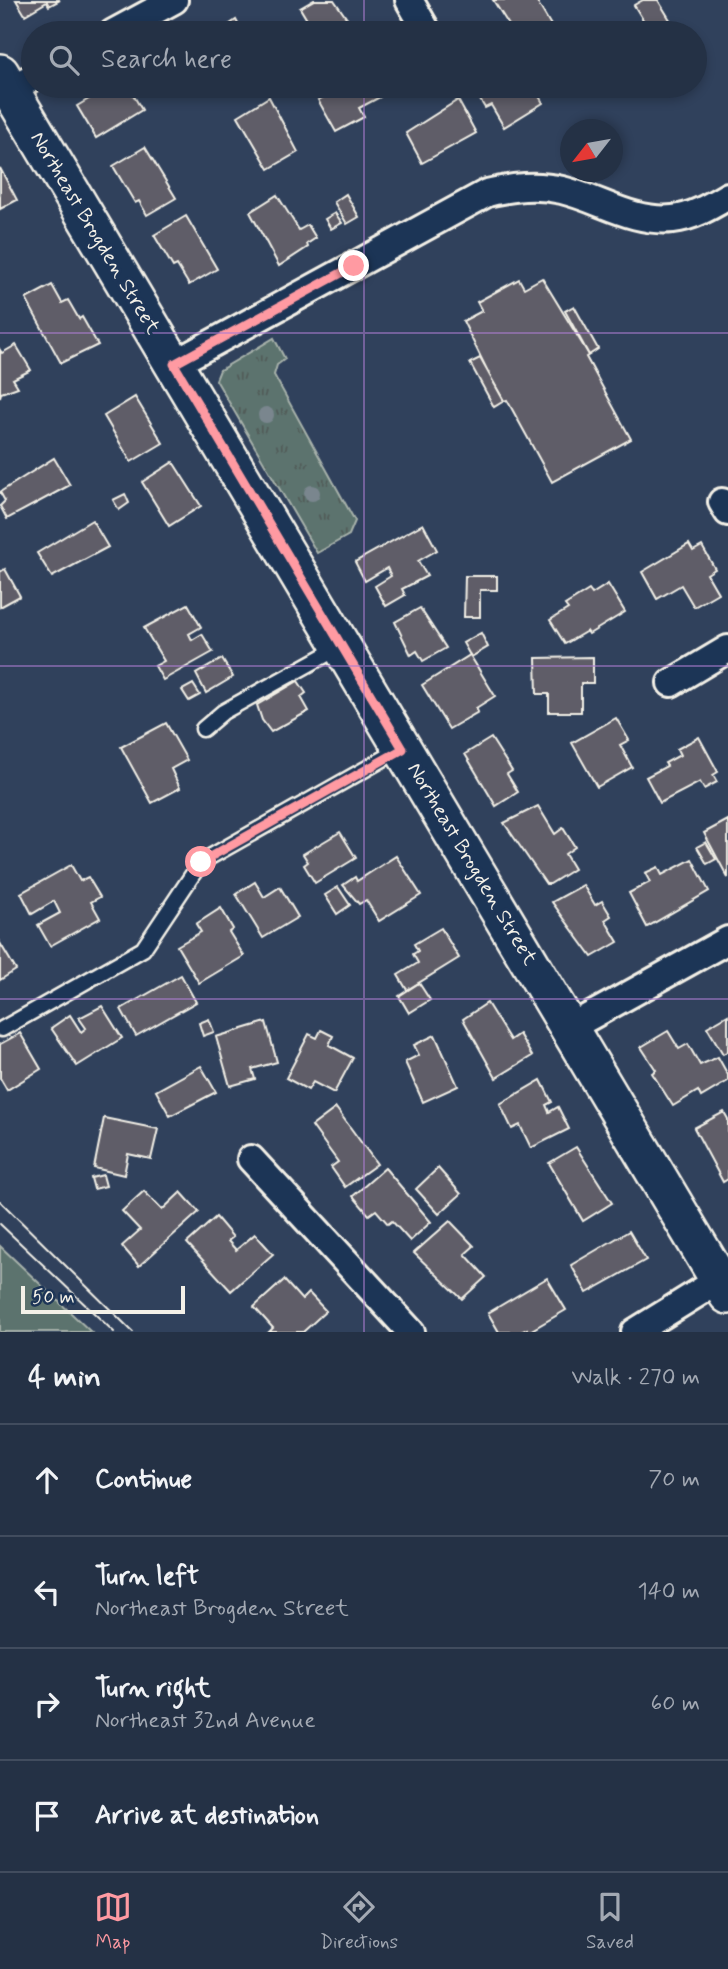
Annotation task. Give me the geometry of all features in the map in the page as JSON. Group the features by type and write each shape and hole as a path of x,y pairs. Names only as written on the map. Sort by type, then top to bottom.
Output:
{"street":[{"path":"135,21 174,0"},
{"path":"409,0 421,21"},
{"name":"Northeast Brogden Street","path":"11,83 174,364 723,1287"},
{"path":"174,364 487,193 512,187 536,186 564,191 639,217 672,219 692,214 728,196"},
{"path":"671,683 728,649"},
{"path":"569,1028 728,940"},
{"path":"251,1160 411,1332"},
{"path":"635,1332 723,1287"}],"lane":[{"path":"203,729 223,712 341,646"},
{"path":"2,1029 143,949 201,862 403,749"}],"green space":[{"path":"274,338 285,359 277,365 274,375 355,521 349,535 317,553 216,380 220,370"},
{"path":"0,1246 91,1332 0,1332"}],"building":[{"path":"16,0 60,0 49,6 47,2 25,15"},
{"path":"314,0 334,0 349,21 308,21 300,8"},
{"path":"493,0 536,0 548,21 506,21"},
{"path":"643,0 658,0 671,21 644,21 634,5"},
{"path":"91,98 135,98 142,110 96,138 77,106"},
{"path":"270,98 298,152 269,169 238,116"},
{"path":"378,98 359,108 364,117 336,132 318,100"},
{"path":"479,98 540,98 543,103 504,127 491,105 485,108"},
{"path":"458,100 476,133 422,163 406,133"},
{"path":"145,147 176,198 147,215 139,201 135,203 113,166"},
{"path":"0,168 17,200 0,209"},
{"path":"346,194 359,217 347,224 334,202"},
{"path":"277,195 299,230 308,225 316,238 307,244 308,247 279,266 250,212"},
{"path":"335,213 342,223 331,229 325,219"},
{"path":"186,216 217,269 189,285 177,265 173,267 154,235"},
{"path":"542,278 589,355 586,357 631,439 552,482 507,400 504,401 492,380 463,321 482,311 477,302 519,279 524,288"},
{"path":"52,285 62,303 68,300 79,319 82,317 98,345 61,363 26,299"},
{"path":"574,306 598,349 589,355 565,311"},
{"path":"16,345 31,370 13,379 18,387 1,393 0,397 0,350 2,353"},
{"path":"480,358 504,401 494,407 470,363"},
{"path":"135,397 163,443 131,462 104,416"},
{"path":"54,458 70,485 7,519 0,506 5,501 0,492"},
{"path":"173,462 201,506 169,526 142,482"},
{"path":"125,494 129,503 119,510 113,500"},
{"path":"92,520 108,547 52,577 37,553"},
{"path":"423,524 437,550 418,561 427,576 402,589 405,595 386,606 375,586 391,576 387,568 365,581 355,562"},
{"path":"689,544 693,551 702,546 715,569 707,574 718,593 694,607 681,585 657,599 642,572"},
{"path":"5,569 20,596 0,607 0,572"},
{"path":"465,576 497,576 497,590 480,590 480,617 464,617"},
{"path":"608,584 625,612 589,634 587,631 565,644 550,620 568,609 565,605 589,590 592,594"},
{"path":"188,604 201,627 189,634 192,640 202,634 213,652 163,680 155,666 164,661 144,628"},
{"path":"420,608 446,648 423,661 417,651 411,655 395,622"},
{"path":"481,633 488,647 471,657 463,643"},
{"path":"470,655 495,696 476,708 478,712 449,729 422,685"},
{"path":"593,657 593,683 581,683 581,712 549,712 549,694 537,694 536,658"},
{"path":"222,659 233,677 206,693 196,674"},
{"path":"298,681 306,693 301,697 309,711 271,732 262,720 257,705"},
{"path":"193,684 200,695 189,701 182,690"},
{"path":"616,718 629,740 620,745 632,767 597,787 572,743"},
{"path":"166,723 187,760 171,769 180,788 152,803 121,747"},
{"path":"699,737 718,772 713,775 717,782 704,789 700,782 660,803 646,777 667,766 665,763 680,755 677,749"},
{"path":"491,738 512,771 507,774 518,792 496,806 465,754"},
{"path":"538,806 555,834 563,828 575,847 565,854 574,869 550,884 546,884 504,823"},
{"path":"728,820 728,878 704,833"},
{"path":"340,832 356,858 315,883 304,865 308,862 303,854"},
{"path":"706,842 716,859 707,864 697,847"},
{"path":"396,856 421,895 379,921 366,900 359,904 343,885 355,877 357,881"},
{"path":"692,859 709,891 647,927 629,893 650,882 645,873 658,867 662,875"},
{"path":"71,865 80,881 88,877 100,897 91,902 100,918 50,946 38,925 60,913 54,901 32,914 21,893"},
{"path":"255,882 264,897 280,887 298,917 263,938 236,894"},
{"path":"583,885 595,905 602,901 611,916 605,920 618,942 592,957 552,902"},
{"path":"338,887 350,905 337,914 325,895"},
{"path":"221,908 233,929 229,932 244,956 199,983 177,946 201,932 196,924"},
{"path":"441,928 459,958 407,990 398,975 418,963 413,954 418,951 414,944"},
{"path":"0,943 16,970 0,980"},
{"path":"181,975 196,1002 136,1036 121,1009"},
{"path":"419,983 430,1000 409,1013 399,996"},
{"path":"487,1003 510,1040 519,1034 532,1056 496,1078 463,1019"},
{"path":"102,1006 122,1038 77,1066 51,1028 70,1015 81,1032 86,1028 79,1018"},
{"path":"728,1015 728,1051 723,1054 707,1027"},
{"path":"209,1019 214,1032 203,1036 199,1023"},
{"path":"266,1022 277,1062 252,1069 255,1079 230,1086 216,1037"},
{"path":"321,1030 333,1036 329,1045 353,1058 334,1093 313,1082 308,1090 286,1078 309,1034 317,1038"},
{"path":"668,1031 679,1049 688,1044 700,1065 718,1057 728,1075 728,1081 701,1097 698,1091 673,1106 652,1073 656,1070 641,1047"},
{"path":"20,1033 41,1069 7,1090 0,1078 0,1044"},
{"path":"435,1035 458,1086 423,1102 405,1062 419,1055 414,1045"},
{"path":"201,1066 216,1092 170,1116 156,1091"},
{"path":"541,1080 552,1102 546,1105 549,1112 558,1107 569,1129 531,1148 520,1125 512,1129 500,1104"},
{"path":"336,1108 377,1164 345,1187 331,1167 338,1162 312,1126"},
{"path":"724,1112 728,1119 728,1179 723,1182 694,1128"},
{"path":"104,1118 158,1129 151,1159 128,1154 124,1175 94,1168"},
{"path":"576,1147 612,1203 583,1221 549,1163"},
{"path":"385,1168 431,1222 410,1241 392,1221 388,1224 376,1210 369,1215 353,1196"},
{"path":"438,1168 461,1194 439,1214 416,1189"},
{"path":"103,1175 106,1186 94,1189 91,1178"},
{"path":"144,1191 162,1210 181,1192 199,1212 139,1266 122,1246 140,1230 122,1211"},
{"path":"216,1217 233,1237 228,1241 236,1250 255,1234 273,1254 231,1291 187,1243"},
{"path":"450,1221 474,1246 465,1254 486,1277 462,1299 414,1253"},
{"path":"629,1231 646,1260 587,1293 571,1265"},
{"path":"547,1278 566,1310 528,1332 527,1329 521,1332 499,1332 488,1313"},
{"path":"284,1280 302,1300 309,1293 326,1311 303,1332 269,1332 273,1328 254,1307"}],"tram line":[{"path":"0,1201 133,1332"},
{"path":"0,1224 114,1332"}],"route":[{"path":"201,862 403,749 174,364 354,266"}]}
